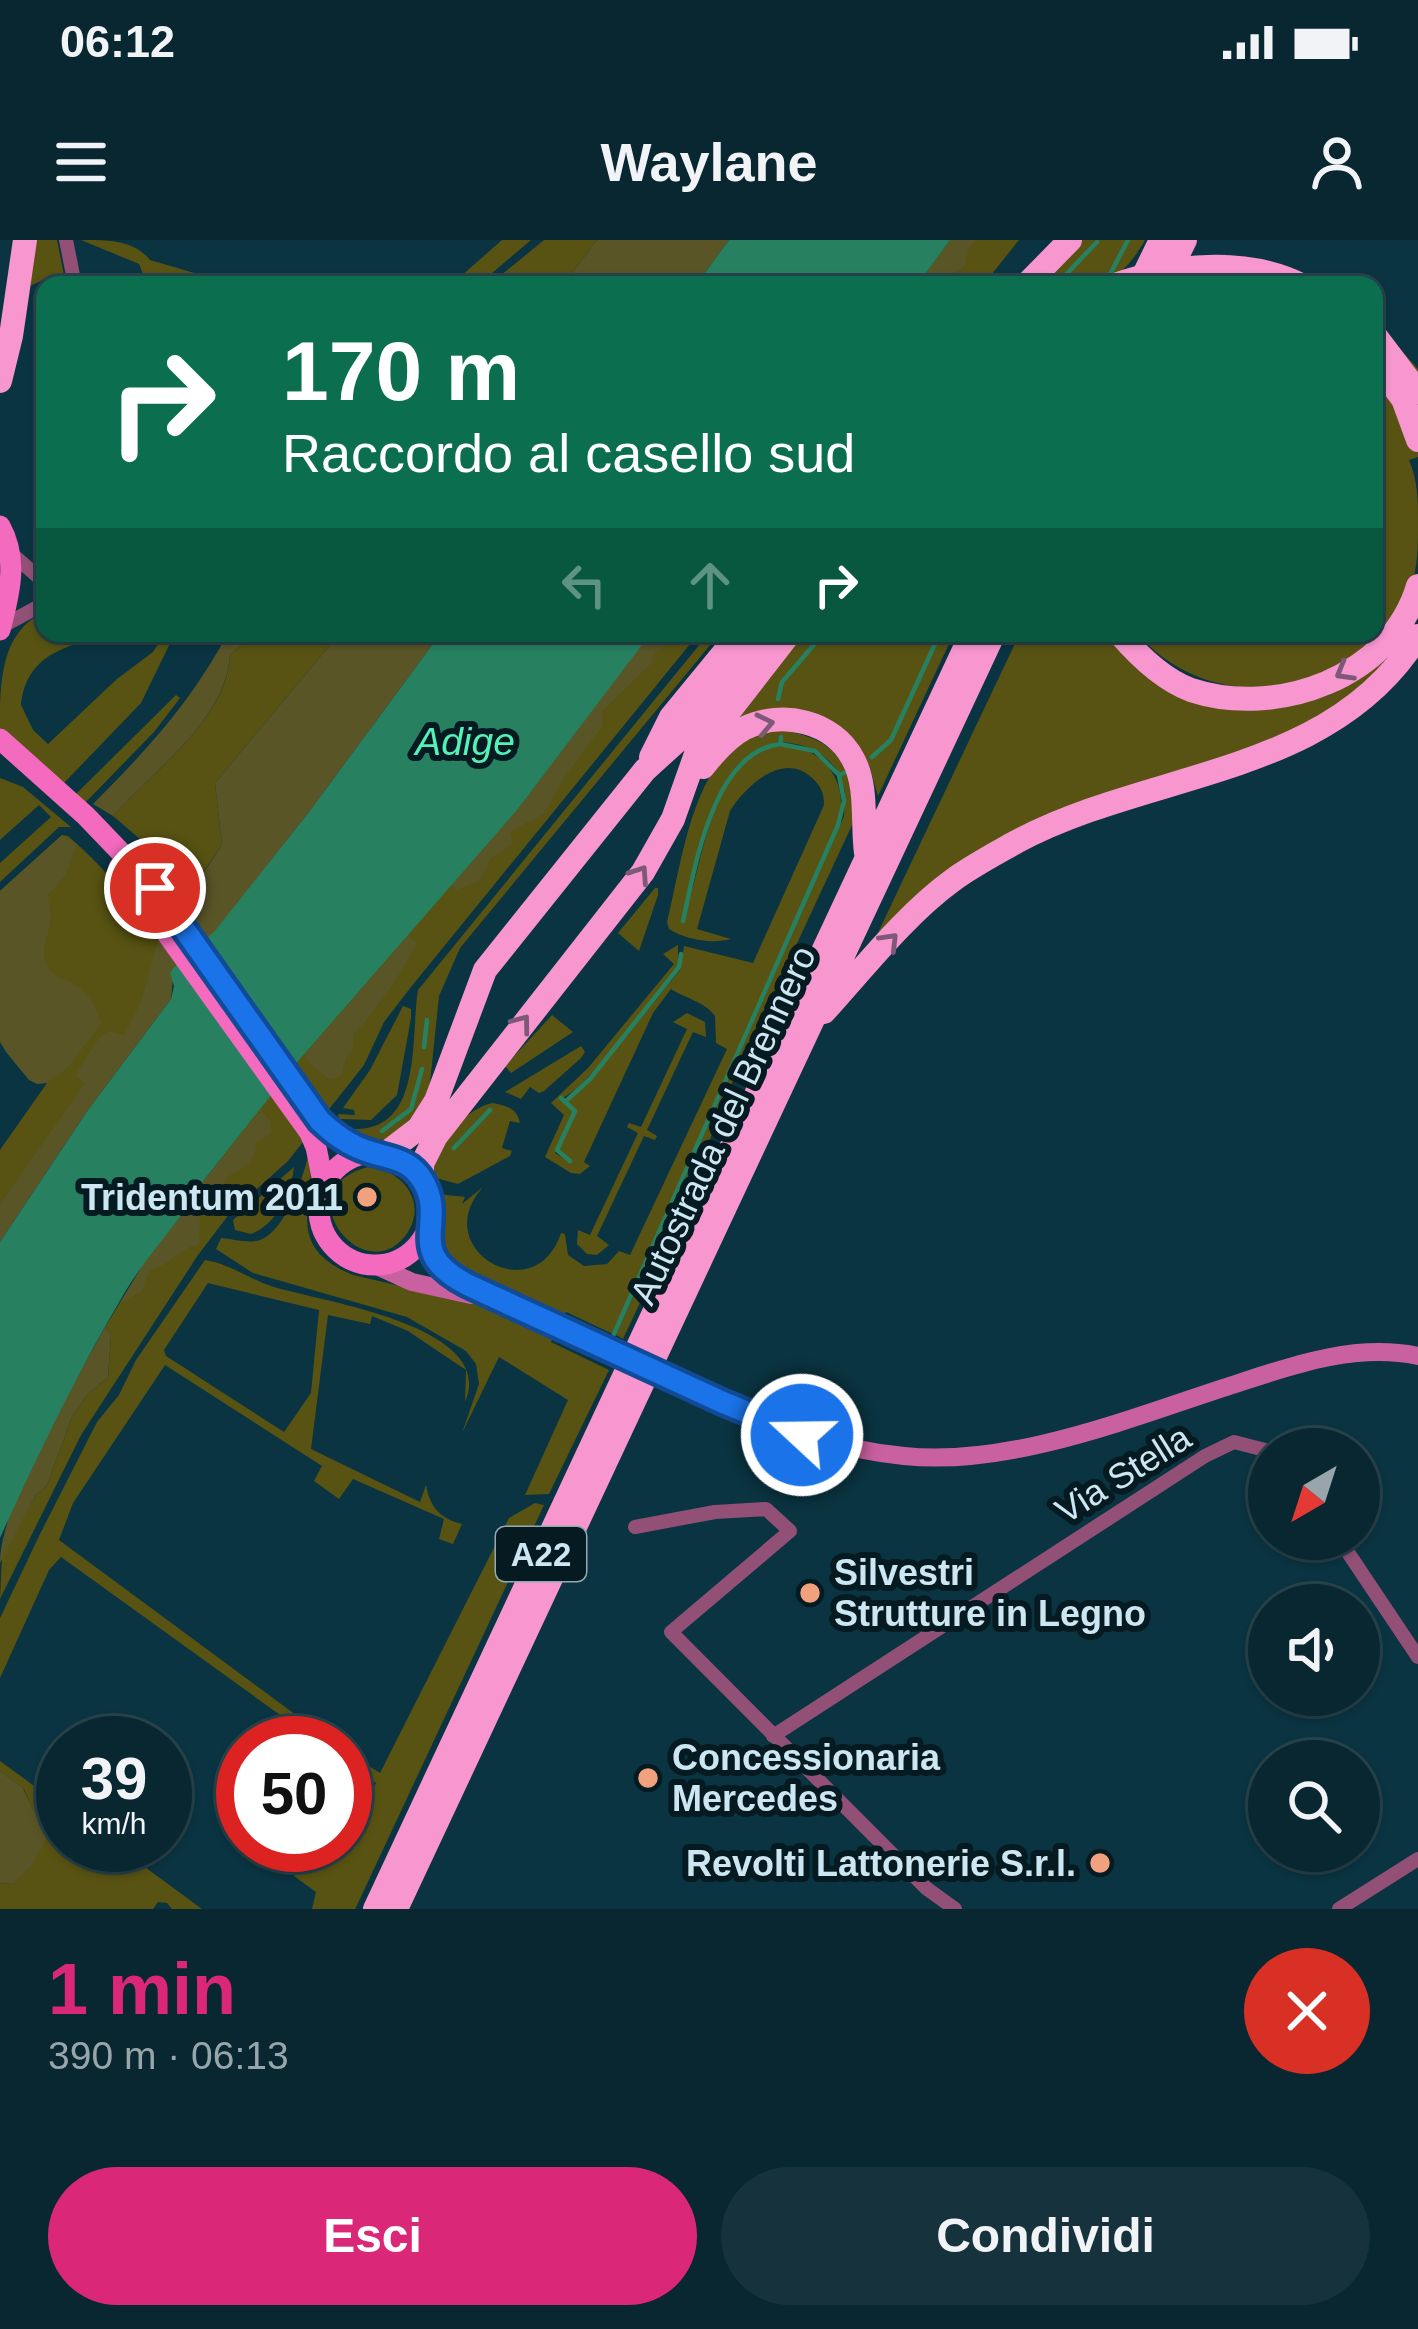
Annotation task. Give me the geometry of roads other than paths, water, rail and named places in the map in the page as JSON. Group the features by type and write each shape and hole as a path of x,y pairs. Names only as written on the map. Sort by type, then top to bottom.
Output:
{"highway":[{"path":"0,381 25,240"},
{"path":"1035,276 1070,240"},
{"path":"1143,276 1161,240"},
{"path":"1167,276 1185,240"},
{"path":"1144,276 1214,266 1274,276"},
{"path":"1383,346 1418,392"},
{"path":"1383,372 1403,399 1418,440"},
{"path":"1126,642 1137,655 1188,689 1251,700 1286,698 1319,687 1376,654 1413,602 1418,586"},
{"path":"810,1026 952,880 1021,840 1268,755 1342,716 1379,688 1418,636"},
{"path":"645,770 671,717 733,642"},
{"path":"378,1154 419,1127 436,1100 485,970 645,770 687,732 761,642"},
{"path":"681,799 695,754 783,642"},
{"name":"Autostrada del Brennero","path":"375,1909 968,642"},
{"name":"Autostrada del Brennero","path":"396,1909 990,642"},
{"path":"422,1179 422,1164 436,1136 643,872 681,799 713,754 745,728 776,720 817,726 843,746 862,785 866,856"}],"main road":[{"path":"0,526 11,553 12,580 1,629"},
{"path":"0,739 82,820 315,1127 406,1162 422,1179 430,1201 431,1252 443,1269 468,1285 722,1402 802,1435 856,1449 908,1457 957,1457 1012,1449 1117,1423 1315,1358 1418,1356"},
{"path":"0,765 14,770 82,820"},
{"path":"315,1127 323,1187 320,1217 329,1240 348,1258 412,1282 522,1307"},
{"path":"323,1187 340,1165 378,1154"},
{"path":"375,1265 410,1253 428,1226"}],"street":[{"path":"66,240 73,276"},
{"path":"11,553 36,575"},
{"path":"1,629 36,608"},
{"name":"Via Stella","path":"773,1736 1205,1456 1234,1442 1248,1446"},
{"path":"635,1527 715,1512 766,1509 790,1531 671,1632 926,1888 955,1909"},
{"path":"1353,1560 1418,1657"},
{"path":"1340,1909 1418,1859"}],"water":[{"path":"729,240 950,240 924,276 703,276"},
{"name":"Adige","path":"434,642 644,642 517,810 299,1060 134,1277 59,1413 0,1538 0,1242 88,1110 171,999 174,967 214,932"}],"waterway":[{"path":"1109,276 1128,240"},
{"path":"1065,276 1097,242"},
{"path":"778,699 782,682 816,642"},
{"path":"872,757 891,740 936,642"},
{"path":"683,921 701,843 723,789 738,767 757,752 780,744 781,737"},
{"path":"780,744 815,751 839,775"},
{"path":"614,1334 838,825 844,801 839,775 844,773"},
{"path":"566,1101 590,1079 679,967 681,954"},
{"path":"424,1047 427,1020"},
{"path":"382,1131 411,1109 422,1069"},
{"path":"561,1098 575,1111 557,1150 570,1161"},
{"path":"454,1148 490,1110"}],"place":[{"name":"Tridentum 2011","path":"367,1197"},
{"name":"Silvestri Strutture in Legno","path":"810,1593"},
{"name":"Concessionaria Mercedes","path":"648,1778"},
{"name":"Revolti Lattonerie S.r.l.","path":"1100,1863"}]}
